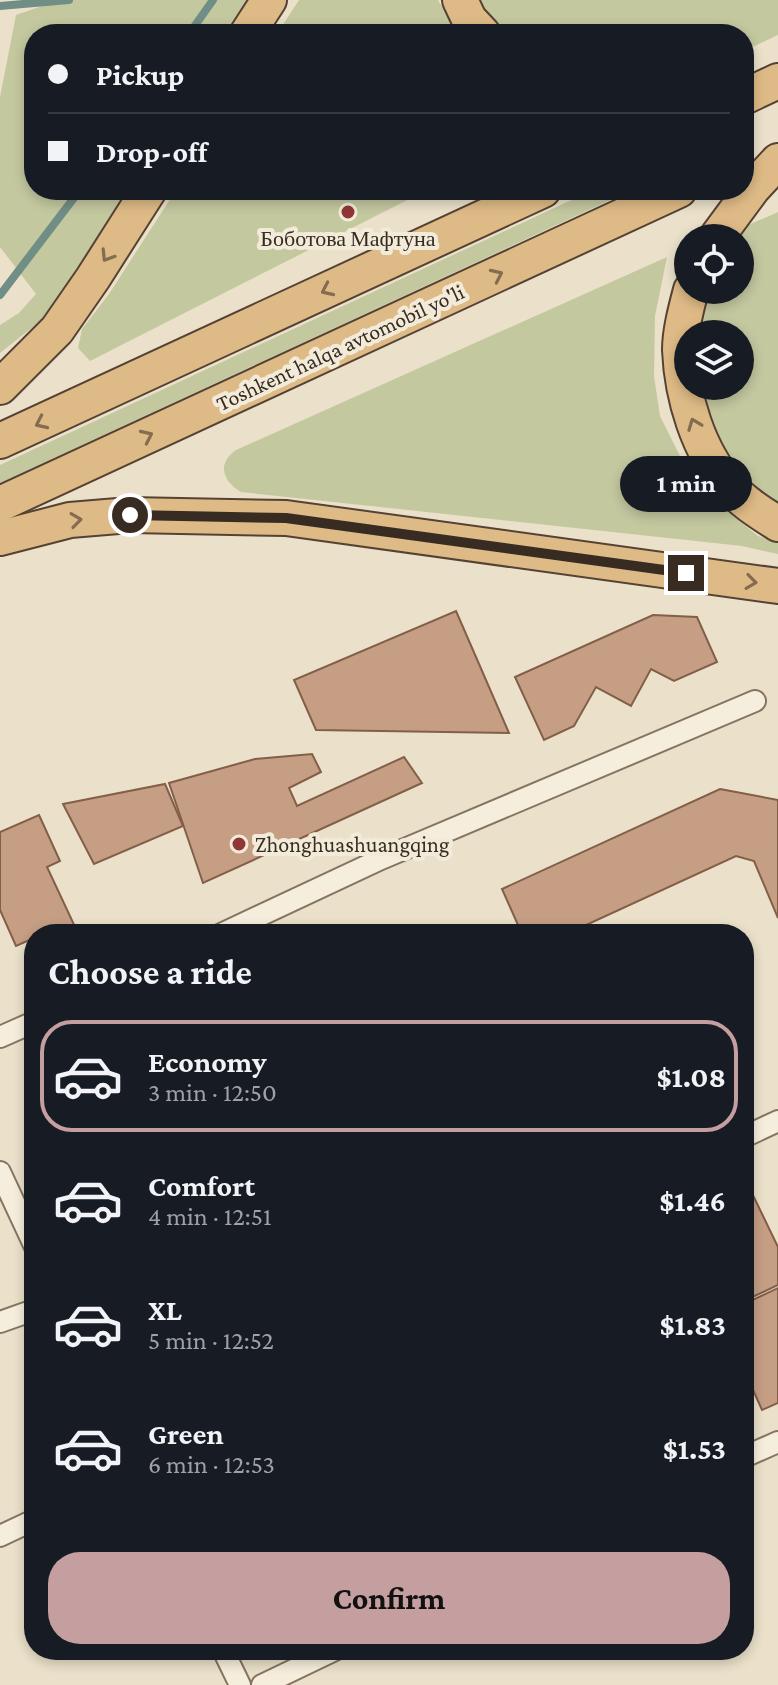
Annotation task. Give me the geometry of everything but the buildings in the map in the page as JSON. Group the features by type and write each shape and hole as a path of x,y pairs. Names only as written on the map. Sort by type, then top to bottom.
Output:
{"highway":[{"path":"253,24 269,0"},
{"path":"460,0 474,24"},
{"path":"754,155 778,144"},
{"path":"754,187 778,161"},
{"path":"0,387 57,330 142,200"},
{"path":"0,441 521,200"},
{"name":"Toshkent halqa avtomobil yo'li","path":"0,504 657,200"},
{"path":"726,224 744,200"},
{"path":"688,304 680,349 691,419 708,454 729,486 756,510 778,524"},
{"path":"0,538 70,520 130,515 286,518 778,586"}],"street":[{"path":"242,924 381,859 755,701"},
{"path":"0,1037 24,1026"},
{"path":"754,1132 778,1121"},
{"path":"0,1172 24,1224"},
{"path":"0,1322 24,1314"},
{"path":"754,1453 778,1442"},
{"path":"0,1536 24,1525"},
{"path":"228,1660 240,1685"},
{"path":"262,1685 314,1660"}],"green space":[{"path":"59,0 251,0 235,24 24,24 24,200 123,200 49,314 0,353 0,325 19,313 36,294 0,247 0,97 16,15"},
{"path":"299,0 438,0 451,24 283,24"},
{"path":"477,0 778,0 778,35 754,46 754,24 496,24"},
{"path":"170,200 407,200 90,361 78,348 82,329 109,294"},
{"path":"571,200 610,200 0,483 0,465"},
{"path":"778,212 778,504 746,480 712,431 702,400 754,400 754,320 699,320 703,304 754,304 754,224 750,224"},
{"path":"667,257 655,316 654,376 660,416 680,456 713,500 758,536 778,542 778,554 742,546 241,492 226,477 226,460 236,450"}],"waterway":[{"path":"0,6 69,0"},
{"path":"196,24 213,0"},
{"path":"0,295 72,200"}],"place":[{"name":"Боботова Мафтуна","path":"348,212"},
{"name":"Zhonghuashuangqing","path":"239,844"}],"route":[{"path":"130,515 286,518 686,573"}]}
